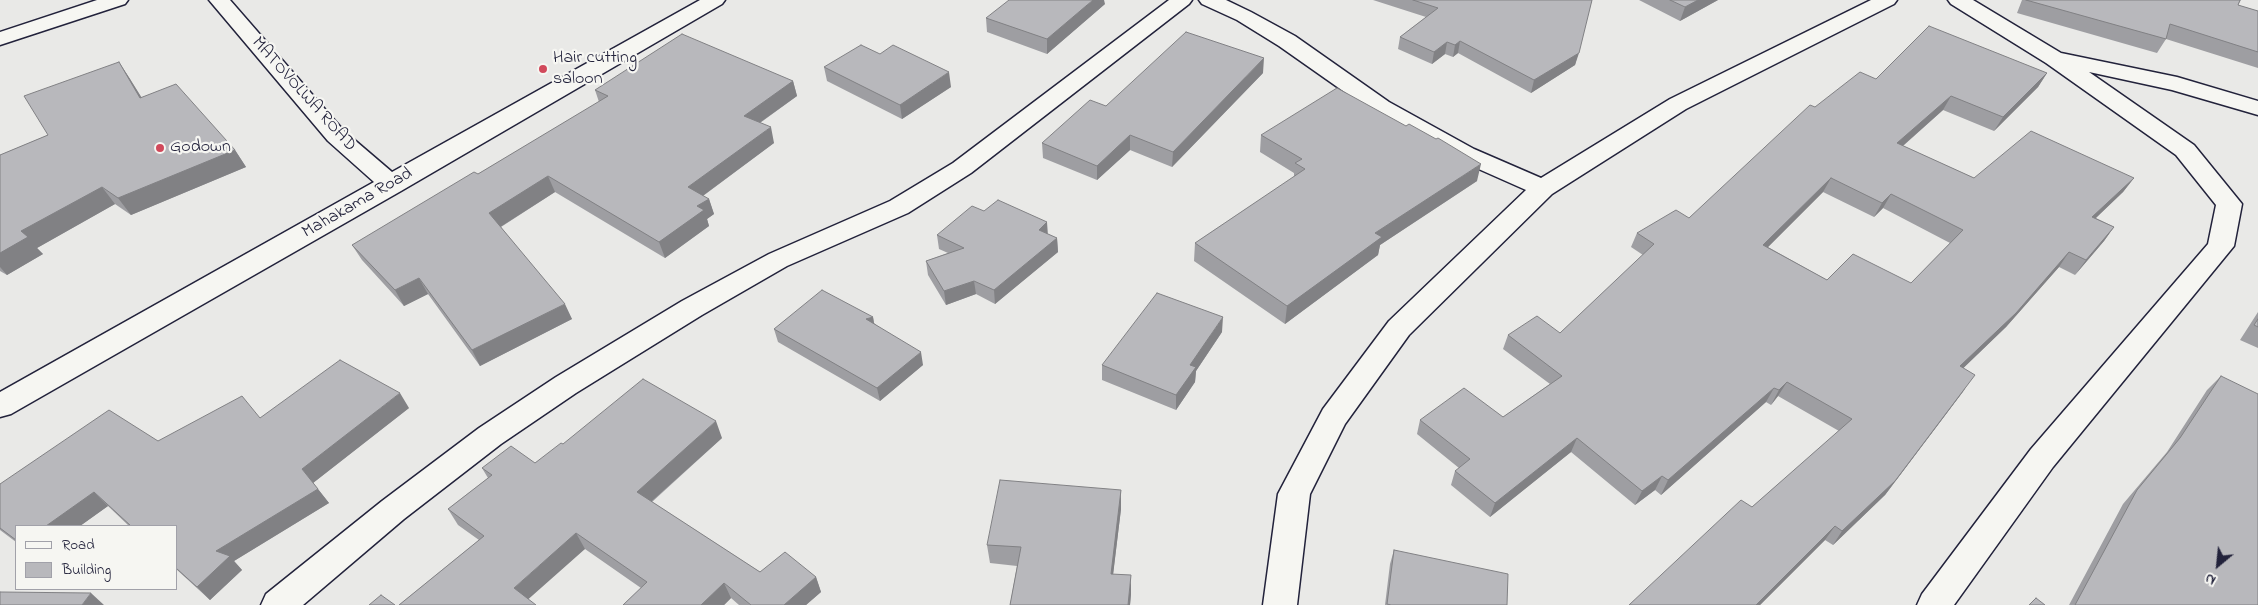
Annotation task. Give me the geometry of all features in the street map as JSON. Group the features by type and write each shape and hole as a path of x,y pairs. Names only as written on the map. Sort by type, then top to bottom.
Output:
{"street":[{"path":"0,39 118,0"},
{"name":"MATOVOLWA ROAD","path":"219,0 336,136 392,185"},
{"name":"Mahakama Road","path":"0,406 715,0"},
{"path":"278,605 393,510 497,431 566,385 692,308 778,260 899,206 962,168 1182,0"},
{"path":"1209,0 1244,16 1287,41 1381,107 1465,154 1543,188"},
{"path":"1280,605 1294,494 1334,418 1399,328 1543,188 1678,104 1887,0"},
{"path":"1934,605 2042,458 2221,246 2229,204 2185,150 2054,58 1958,0"},
{"path":"2054,58 2177,84 2258,108"}],"building":[{"path":"1009,0 1093,0 1047,39 986,18"},
{"path":"1413,0 1592,0 1579,53 1534,80 1460,41 1455,45 1447,42 1434,52 1400,37 1438,8"},
{"path":"1670,0 1698,0 1685,7"},
{"path":"2026,0 2240,0 2238,5 2258,11 2258,52 2170,24 2166,39"},
{"path":"1929,26 2047,73 2003,117 1951,96 1897,143 1974,178 2031,131 2134,178 2092,217 2114,227 2086,260 2069,252 2016,313 1960,366 1975,375 1895,481 1842,531 1835,526 1756,605 1629,605 1741,500 1752,507 1852,419 1787,382 1779,390 1774,388 1668,480 1662,476 1642,491 1577,438 1495,503 1455,471 1470,459 1420,420 1464,388 1503,417 1562,376 1508,335 1537,316 1560,333 1654,244 1637,233 1676,210 1689,218 1810,105 1815,107 1860,72 1876,79","holes":["1831,178 1882,203 1891,194 1963,230 1911,283 1853,254 1827,280 1763,245"]},
{"path":"1186,32 1264,58 1173,152 1130,135 1097,166 1042,143 1090,100 1106,106"},
{"path":"682,34 793,81 744,116 771,127 688,187 709,199 697,206 704,210 659,242 548,176 489,213 565,304 472,350 419,278 395,290 352,245 474,172 478,174 608,96 595,90"},
{"path":"861,45 880,54 893,45 949,72 900,105 824,67"},
{"path":"119,62 140,98 176,84 235,150 118,198 102,187 21,231 28,237 0,253 0,155 48,135 24,96"},
{"path":"1337,88 1406,126 1409,124 1436,139 1438,138 1481,164 1375,233 1382,237 1287,306 1195,243 1305,169 1295,163 1302,159 1261,135"},
{"path":"998,200 1047,222 1039,230 1057,238 994,290 974,281 944,291 926,261 964,248 937,235 972,206 984,211"},
{"path":"822,290 873,317 866,319 921,352 877,388 774,329"},
{"path":"1157,293 1223,317 1190,365 1196,367 1176,395 1102,365"},
{"path":"2258,319 2258,327 2254,325"},
{"path":"340,360 400,393 302,469 318,489 216,551 230,556 197,587 178,570 178,525 130,525 94,492 47,525 15,525 15,539 0,528 0,484 109,410 158,441 242,396 260,418"},
{"path":"2221,376 2258,394 2258,605 2075,605 2137,490 2180,438"},
{"path":"643,379 716,421 637,492 760,572 785,552 816,577 784,605 751,605 724,583 701,605 623,605 647,582 576,533 514,588 536,605 399,605 484,536 448,509 492,475 482,468 511,446 535,463 561,443 563,444"},
{"path":"1000,480 1121,490 1111,574 1131,575 1128,605 1010,605 1021,547 987,545"},
{"path":"1394,550 1508,574 1507,605 1387,604"},
{"path":"0,592 91,593 82,605 0,605"},
{"path":"381,595 395,605 369,605"},
{"path":"2036,598 2045,605 2029,605"}],"place":[{"name":"Hair cutting saloon","path":"543,69"},
{"name":"Godown","path":"160,148"}]}
